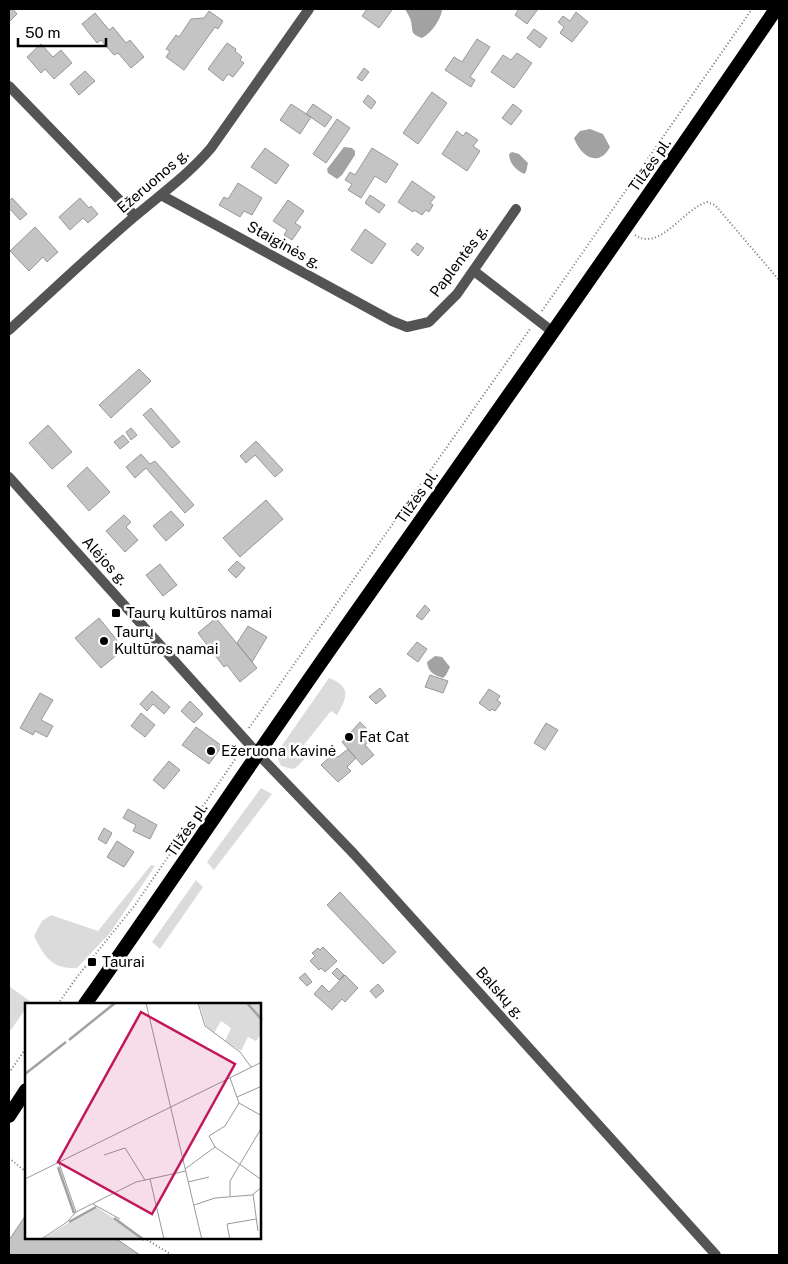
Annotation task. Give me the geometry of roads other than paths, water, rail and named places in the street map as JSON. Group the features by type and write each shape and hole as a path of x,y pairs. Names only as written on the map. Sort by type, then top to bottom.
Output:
{"highway":[{"name":"Tilžės pl.","path":"86,1003 626,229 776,9"},
{"path":"9,1116 25,1092"}],"street":[{"name":"Ežeruonos g.","path":"9,330 135,216 197,164 211,148 309,9"},
{"path":"9,86 135,216"},
{"name":"Staiginės g.","path":"161,196 392,321"},
{"name":"Paplentės g.","path":"392,321 407,327 429,322 457,294 516,209"},
{"path":"474,271 553,332"},
{"name":"Alėjos g.","path":"9,477 258,754"},
{"name":"Balskų g.","path":"258,754 354,854 716,1255"}],"place":[{"name":"Taurų kultūros namai","path":"116,613"},
{"name":"Taurų Kultūros namai","path":"104,641"},
{"name":"Fat Cat","path":"349,737"},
{"name":"Ežeruona Kavinė","path":"211,751"},
{"name":"Taurai","path":"92,962"}]}
